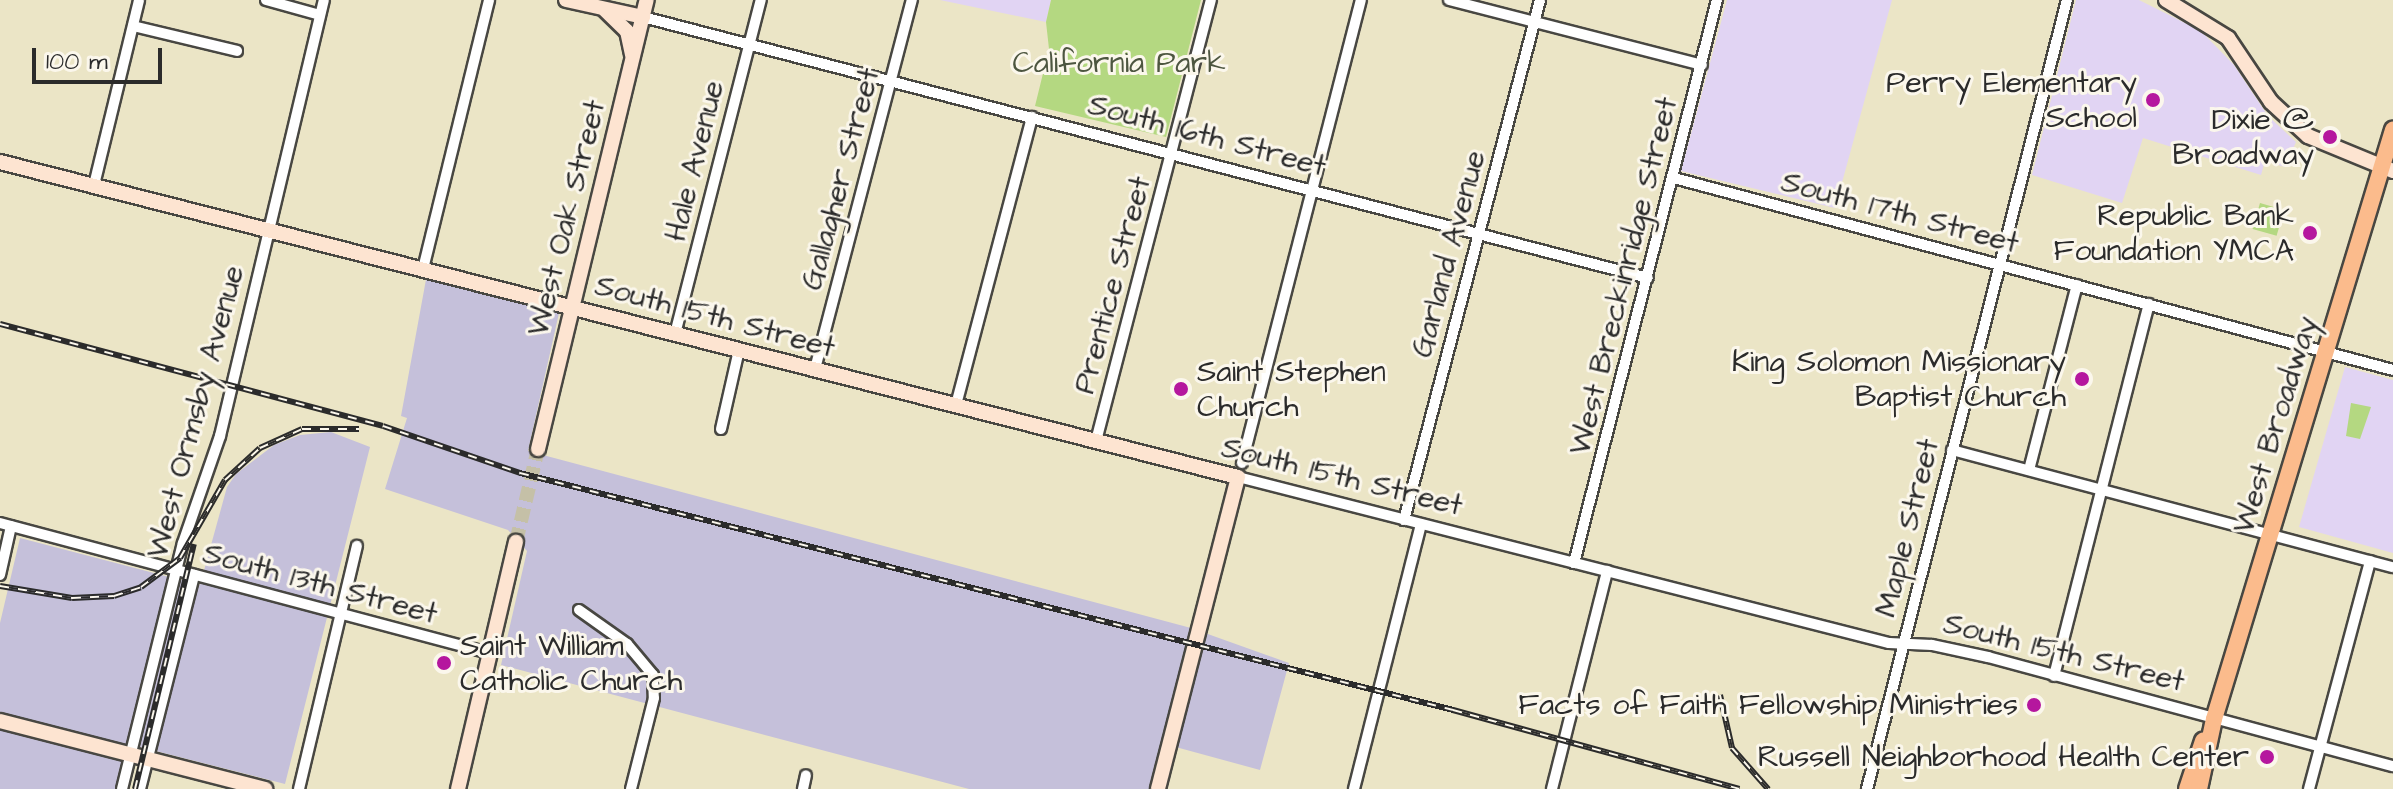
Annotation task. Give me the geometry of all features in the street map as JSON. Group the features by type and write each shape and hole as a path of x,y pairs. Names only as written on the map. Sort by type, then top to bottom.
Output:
{"main road":[{"name":"West Broadway","path":"2199,789 2212,727 2327,352 2388,170 2393,130"},
{"name":"West Broadway","path":"2187,789 2201,743 2212,727"}],"street":[{"path":"94,185 139,0"},
{"path":"266,0 320,15"},
{"name":"West Ormsby Avenue","path":"122,789 179,571 183,543 220,436 324,0"},
{"path":"423,269 489,0"},
{"name":"South 16th Street","path":"566,0 643,17 1648,278"},
{"name":"West Oak Street","path":"538,449 647,0"},
{"name":"Hale Avenue","path":"675,334 761,0"},
{"name":"Gallagher Street","path":"815,369 912,0"},
{"name":"Prentice Street","path":"1096,441 1211,0"},
{"path":"1158,789 1361,0"},
{"path":"1449,0 1702,65"},
{"name":"Garland Avenue","path":"1404,520 1540,0"},
{"name":"West Breckinridge Street","path":"1574,563 1717,0"},
{"name":"Maple Street","path":"1867,789 2067,0"},
{"path":"2166,0 2228,38 2271,102 2308,136 2388,170"},
{"path":"601,8 627,31 633,59"},
{"path":"133,26 237,51"},
{"path":"956,405 1032,117"},
{"name":"South 15th Street","path":"0,162 1096,441 1240,470 1404,520 1574,563 1904,644 1950,648 2054,676 2212,727 2320,746 2393,766"},
{"name":"South 17th Street","path":"1674,178 2393,370"},
{"path":"2029,470 2077,285"},
{"path":"2054,676 2149,304"},
{"path":"721,429 739,350"},
{"path":"1952,450 2393,567"},
{"path":"0,575 6,524"},
{"name":"South 13th Street","path":"6,524 489,653"},
{"path":"1354,789 1421,524"},
{"path":"458,789 516,542"},
{"path":"299,789 357,546"},
{"path":"2309,789 2370,561"},
{"path":"1552,789 1607,571"},
{"name":"West Ormsby Avenue","path":"140,789 194,575"},
{"path":"579,610 637,654 655,686 631,789"},
{"path":"0,721 265,789"},
{"path":"803,789 806,775"}],"shaded area":[{"path":"940,0 1051,0 1046,22"},
{"path":"1727,0 1892,0 1835,208 1681,171"},
{"name":"Perry Elementary School","path":"2076,0 2139,0 2201,31 2234,65 2268,116 2296,142 2285,167 2265,161 2261,175 2143,138 2122,203 2032,175"},
{"path":"427,274 559,313 528,451 1191,628 1289,663 1260,770 1161,743 1149,789 969,789 501,665 527,551 508,530 385,489 407,418 401,416"},
{"path":"2345,367 2393,380 2393,553 2299,527"},
{"path":"331,432 370,447 285,784 128,744 115,789 0,789 0,623 20,538 200,585 227,487 236,474 274,445 300,435"}],"green space":[{"name":"California Park","path":"1051,0 1201,0 1166,137 1035,106 1049,49 1046,22"},
{"path":"2260,203 2284,210 2277,236 2253,229"},
{"path":"2351,403 2371,407 2360,439 2346,436"}],"tunnel":[{"path":"516,542 538,449"}],"railway":[{"path":"0,324 383,426 520,473 1453,710 1739,789"},
{"path":"0,586 72,598 114,596 141,587 180,558 225,480 260,448 302,429 359,429"},
{"path":"135,789 194,544"},
{"path":"1720,695 1732,748 1768,789"}],"place":[{"name":"Perry Elementary School","path":"2153,100"},
{"name":"Dixie @ Broadway","path":"2330,137"},
{"name":"Republic Bank Foundation YMCA","path":"2310,233"},
{"name":"King Solomon Missionary Baptist Church","path":"2082,379"},
{"name":"Saint Stephen Church","path":"1181,389"},
{"name":"Saint William Catholic Church","path":"444,663"},
{"name":"Facts of Faith Fellowship Ministries","path":"2034,705"},
{"name":"Russell Neighborhood Health Center","path":"2267,757"}]}
